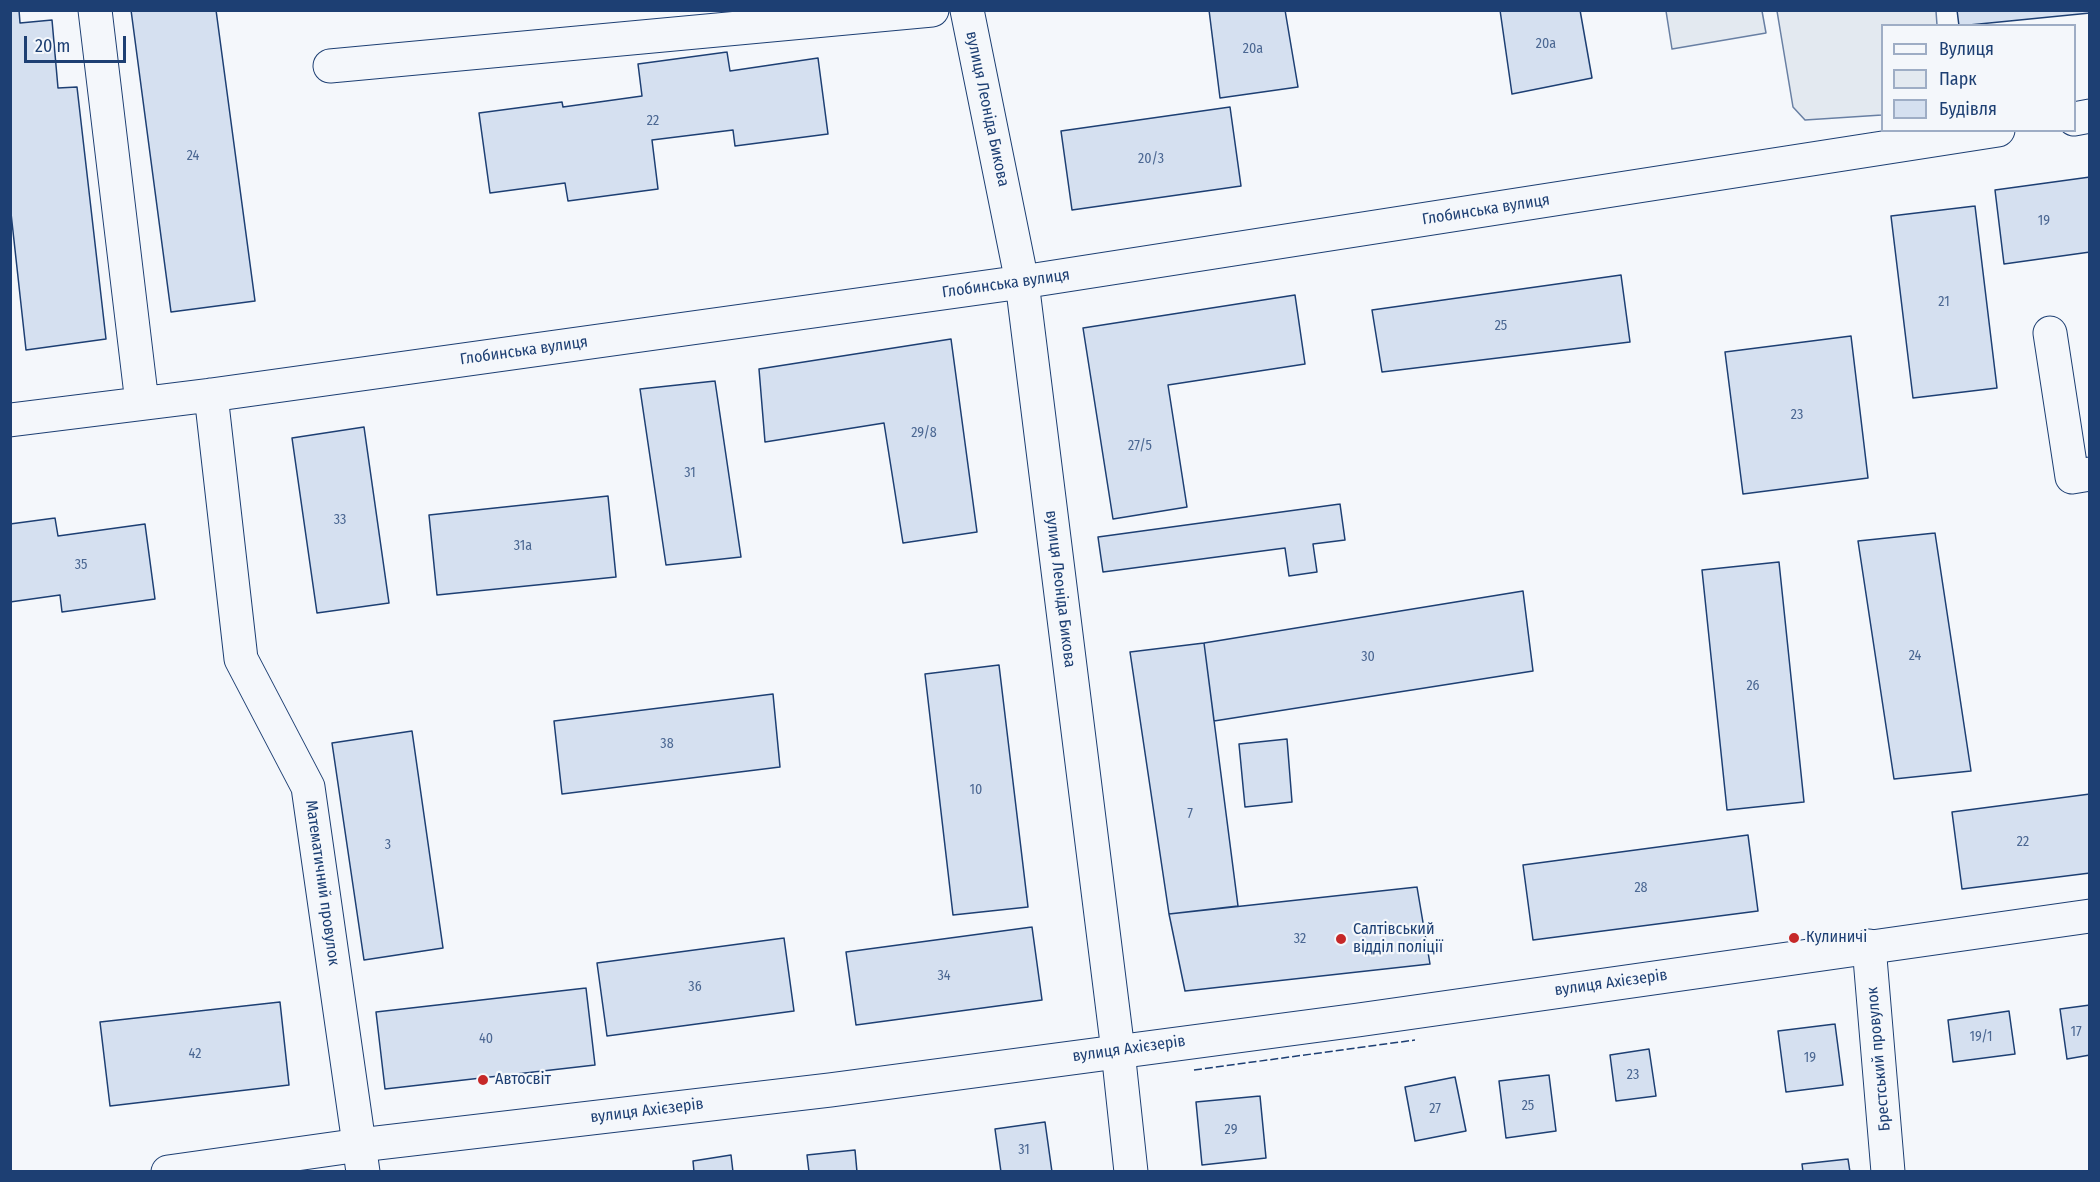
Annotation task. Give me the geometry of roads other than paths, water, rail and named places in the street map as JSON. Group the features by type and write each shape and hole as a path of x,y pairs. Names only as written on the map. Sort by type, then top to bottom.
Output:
{"street":[{"path":"95,10 142,403"},
{"path":"330,66 932,10"},
{"name":"вулиця Леоніда Бикова","path":"967,10 1022,282 1118,1051 1131,1172"},
{"name":"Глобинська вулиця","path":"10,420 1022,282 1985,132"},
{"path":"2050,333 2072,477 2090,474"},
{"name":"Математичний провулок","path":"211,394 241,659 308,787 362,1158"},
{"name":"вулиця Ахієзерів","path":"168,1172 362,1158 830,1090 1358,1020 2090,916"},
{"name":"Брестський провулок","path":"1869,946 1888,1172"}],"place":[{"name":"Кулиничі","path":"1794,938"},
{"name":"Салтівський відділ поліції","path":"1341,939"},
{"name":"Автосвіт","path":"483,1080"}]}
